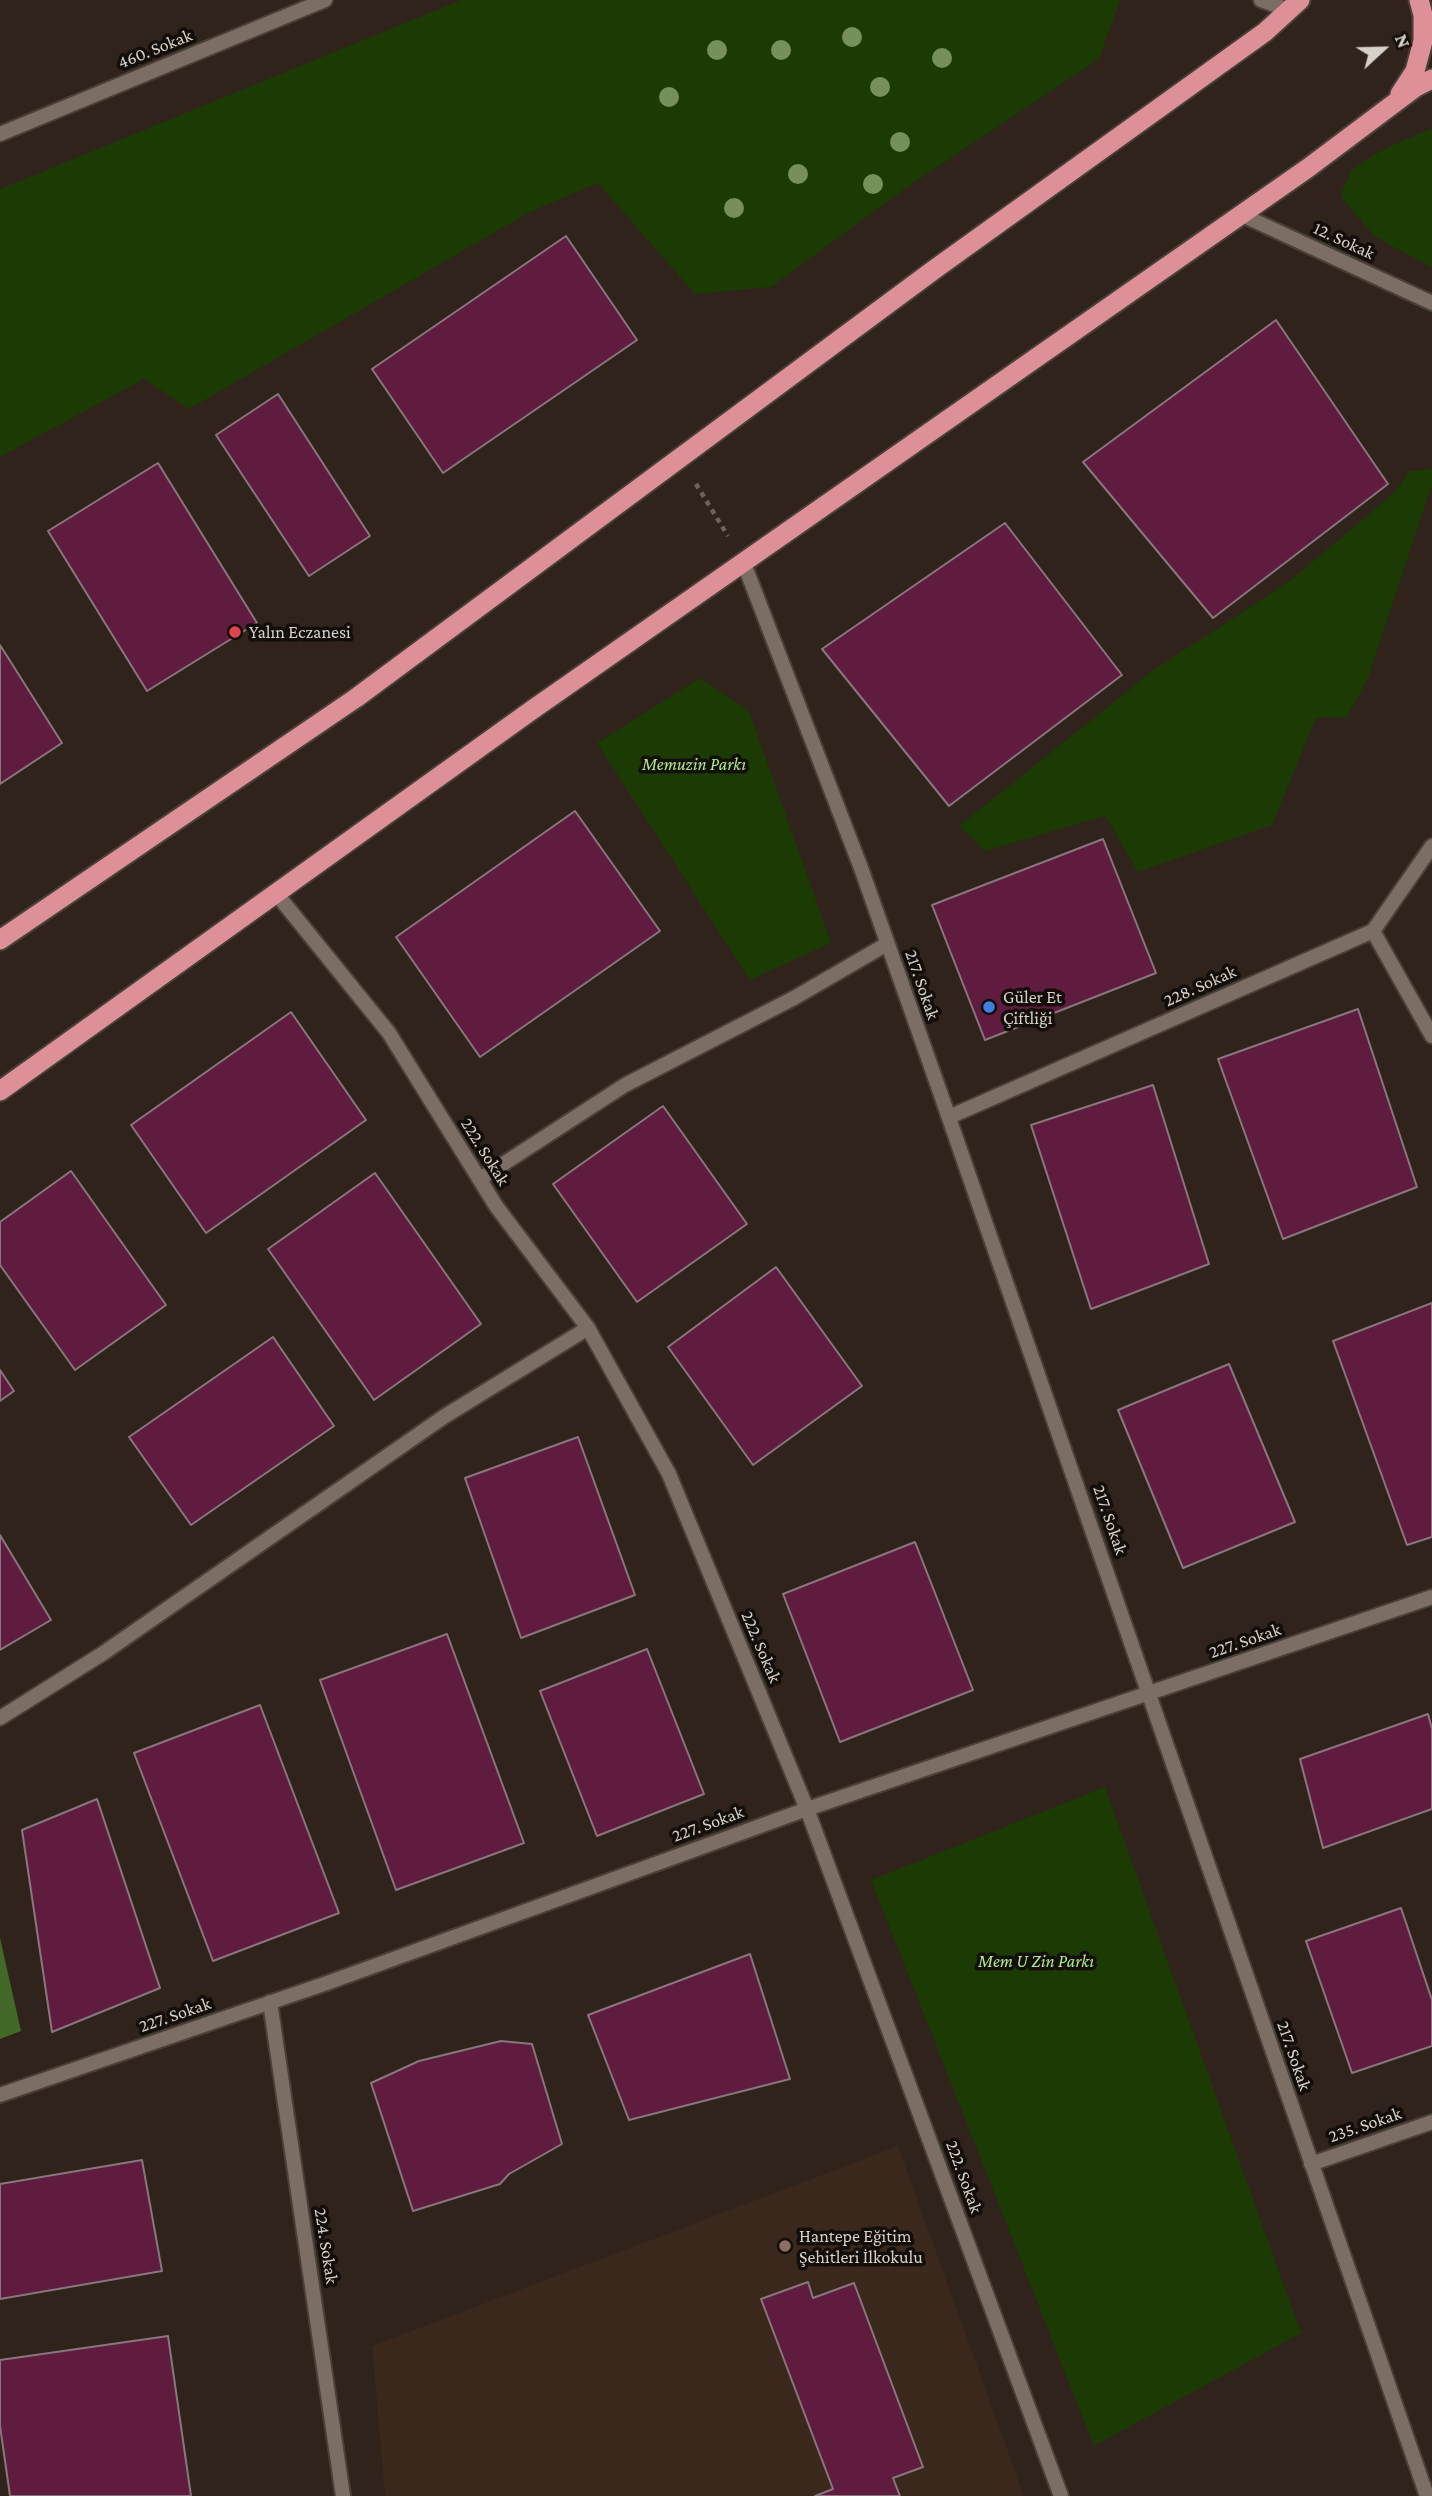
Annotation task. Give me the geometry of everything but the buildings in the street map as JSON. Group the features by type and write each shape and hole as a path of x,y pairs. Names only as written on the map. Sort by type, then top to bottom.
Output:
{"highway":[{"path":"1393,104 1415,71 1423,41 1423,15 1419,0"},
{"path":"0,940 356,698 1054,181 1265,32 1294,5"},
{"path":"0,1091 275,892 743,561 1432,79"}],"street":[{"name":"460. Sokak","path":"0,134 325,0"},
{"path":"1261,0 1294,5"},
{"name":"12. Sokak","path":"1240,214 1432,303"},
{"name":"217. Sokak","path":"743,561 949,1117 1427,2496"},
{"path":"1432,846 1373,931 1432,1036"},
{"name":"222. Sokak","path":"275,892 389,1033 496,1206 588,1328 669,1474 807,1809 1061,2496"},
{"name":"228. Sokak","path":"949,1117 1373,931"},
{"path":"480,1179 625,1085 794,998 887,944"},
{"path":"0,1718 103,1654 445,1416 588,1328"},
{"name":"227. Sokak","path":"0,2095 270,2002 807,1809 1432,1597"},
{"name":"224. Sokak","path":"270,2002 344,2496"},
{"name":"235. Sokak","path":"1311,2164 1432,2122"}],"path":[{"path":"680,458 743,561"}],"shaded area":[{"name":"Hantepe Eğitim Şehitleri İlkokulu","path":"898,2146 1024,2496 385,2496 372,2346"}],"green space":[{"path":"461,0 1120,0 1099,59 903,190 771,287 695,294 598,183 530,212 189,409 144,379 0,457 0,189"},
{"path":"1432,128 1432,268 1374,236 1340,196 1352,169 1386,148"},
{"path":"1432,469 1432,484 1368,678 1347,717 1316,718 1272,825 1138,872 1105,816 985,851 959,826 1155,669 1290,581 1393,494 1410,471"},
{"name":"Memuzin Parkı","path":"700,678 749,711 831,943 750,980 597,743"},
{"name":"Mem U Zin Parkı","path":"1105,1787 1301,2333 1094,2446 871,1880"},
{"path":"0,1938 21,2031 0,2039"}],"place":[{"name":"Yalın Eczanesi","path":"235,632"},
{"name":"Güler Et Çiftliği","path":"989,1007"},
{"name":"Hantepe Eğitim Şehitleri İlkokulu","path":"785,2246"}]}
